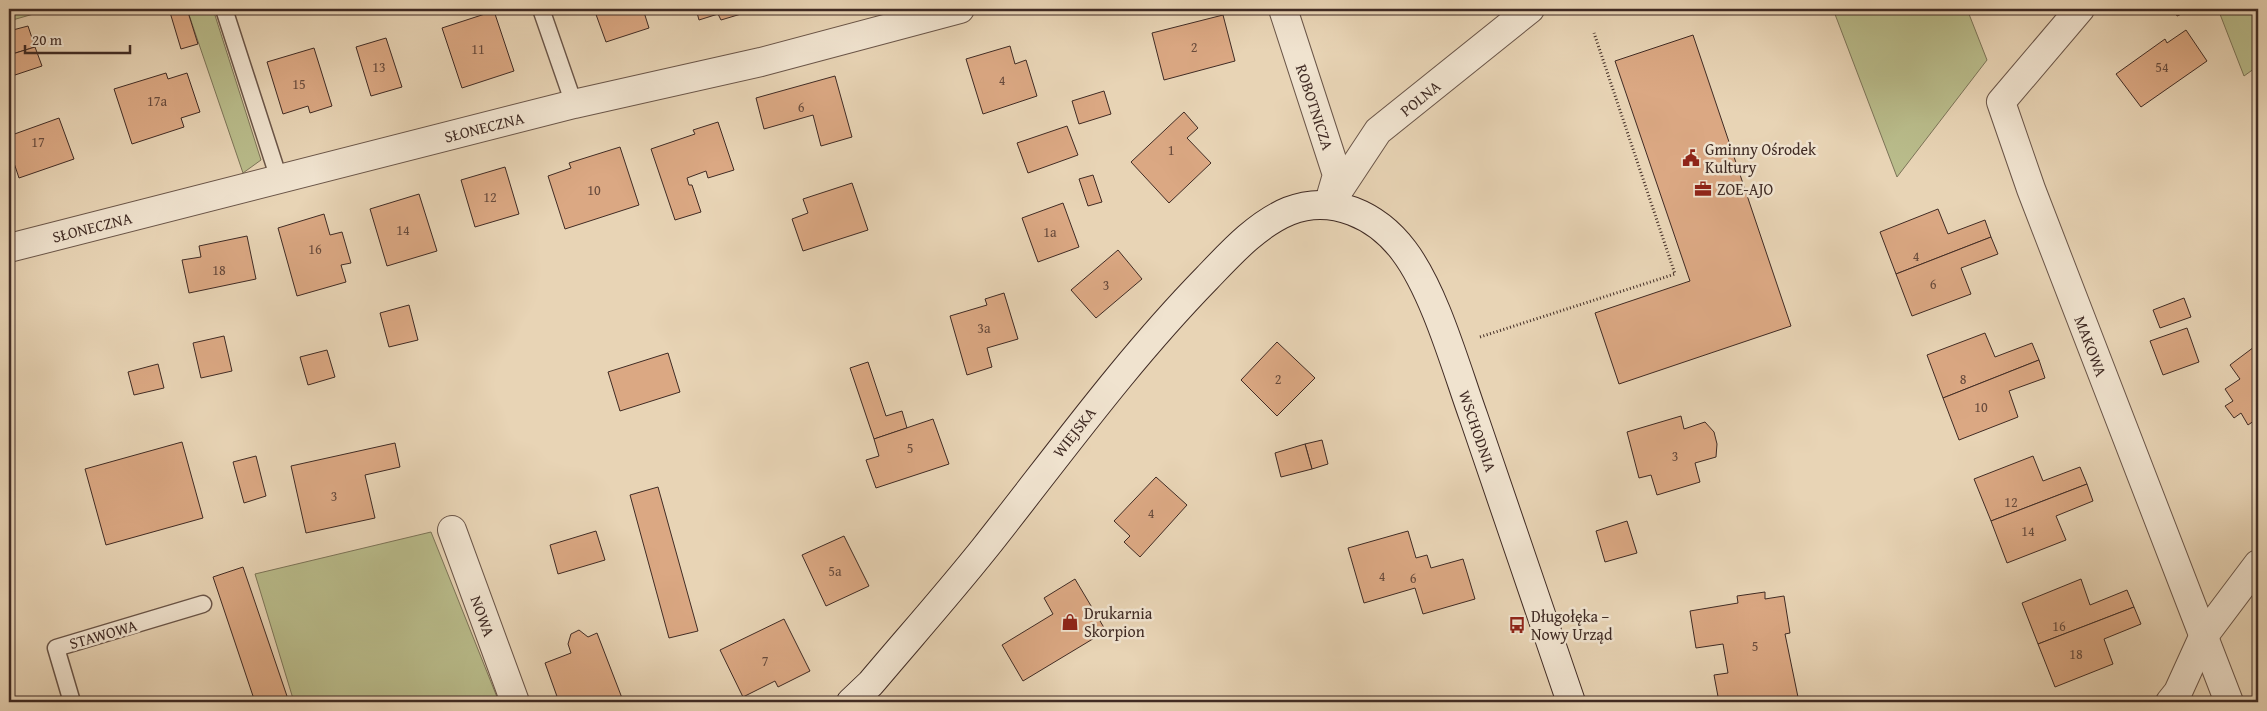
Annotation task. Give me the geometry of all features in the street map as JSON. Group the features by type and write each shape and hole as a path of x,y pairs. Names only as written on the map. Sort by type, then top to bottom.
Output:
{"street":[{"name":"SŁONECZNA","path":"9,248 574,104 761,62 960,9"},
{"name":"ROBOTNICZA","path":"1283,9 1337,174 1328,205"},
{"name":"POLNA","path":"1328,205 1378,131 1530,9"},
{"name":"MAKOWA","path":"2080,9 2001,102 2031,189 2202,637 2229,702"},
{"name":"WIEJSKA","path":"851,702 871,683 977,557 1088,414 1150,338 1190,296 1223,262 1264,226 1288,212 1302,208 1328,205"},
{"name":"WSCHODNIA","path":"1328,205 1361,214 1381,226 1404,251 1425,288 1456,368 1571,702"},
{"name":"NOWA","path":"452,530 515,702"},
{"path":"2170,702 2178,692 2202,637 2258,564"}],"lane":[{"path":"224,9 279,179"},
{"path":"541,9 574,104"},
{"name":"STAWOWA","path":"72,702 56,648 203,604"}],"path":[{"path":"1472,340 1675,274 1594,33"}],"green space":[{"path":"9,9 43,9 44,11 9,21"},
{"path":"187,9 213,9 261,160 243,173"},
{"path":"1833,9 1967,9 1987,60 1897,177"},
{"path":"2218,9 2258,9 2258,66 2244,76"},
{"path":"431,532 499,702 294,702 255,574"}],"building":[{"path":"169,9 187,9 198,44 181,49"},
{"path":"594,9 643,9 649,28 606,42"},
{"path":"696,9 750,9 751,11 721,20 718,14 699,20"},
{"path":"2174,9 2193,9 2177,16"},
{"path":"494,11 514,71 462,88 442,28"},
{"path":"1223,15 1235,61 1164,80 1152,33"},
{"path":"28,26 35,47 9,55 9,31"},
{"path":"2186,30 2207,61 2141,107 2116,74 2165,39 2167,43"},
{"name":"Gminny Ośrodek Kultury","path":"1693,35 1791,326 1619,384 1595,313 1690,281 1615,61"},
{"path":"386,38 402,87 371,96 356,47"},
{"path":"1010,46 1015,64 1026,60 1037,96 983,114 966,59"},
{"path":"35,47 42,66 9,77 9,55"},
{"path":"314,48 332,106 310,113 308,106 283,114 267,62"},
{"path":"166,73 168,79 187,73 200,112 181,118 184,127 132,144 114,89"},
{"path":"835,76 852,137 821,146 813,115 764,129 756,98"},
{"path":"1104,91 1111,114 1079,124 1072,101"},
{"path":"1184,112 1198,128 1187,138 1211,163 1169,203 1131,162"},
{"path":"59,118 74,159 19,178 9,148 9,136"},
{"path":"718,122 734,170 708,178 706,171 687,178 689,185 692,185 701,212 675,220 651,149 695,134 693,130"},
{"path":"1067,126 1078,155 1028,173 1017,143"},
{"path":"620,147 639,205 565,229 548,176 571,168 569,163"},
{"path":"505,167 519,214 475,227 461,180"},
{"path":"1093,175 1102,202 1088,206 1079,179"},
{"path":"852,183 868,230 803,251 792,219 808,213 803,199"},
{"path":"419,194 437,251 387,266 370,209"},
{"path":"1063,203 1079,247 1038,262 1022,218"},
{"path":"1938,209 1948,234 1985,220 1991,237 1896,274 1880,232"},
{"path":"324,214 330,235 342,232 351,263 341,265 346,282 297,296 278,228"},
{"path":"247,236 256,279 189,293 182,260 201,257 199,246"},
{"path":"1991,237 1998,254 1961,268 1971,294 1912,316 1896,274"},
{"path":"1118,250 1142,279 1096,318 1071,290"},
{"path":"1004,293 1018,339 987,348 992,367 967,375 950,316 987,305 985,299"},
{"path":"2184,298 2191,317 2160,328 2153,310"},
{"path":"409,305 418,340 389,347 380,313"},
{"path":"2187,328 2199,362 2163,375 2150,341"},
{"path":"1985,333 1995,357 2032,343 2039,360 1943,398 1927,355"},
{"path":"224,336 232,371 201,378 193,343"},
{"path":"1277,342 1315,378 1277,416 1241,380"},
{"path":"2258,344 2258,418 2248,425 2241,413 2234,418 2225,406 2233,401 2225,389 2240,379 2230,365"},
{"path":"327,350 335,377 308,385 300,357"},
{"path":"668,353 680,392 620,411 608,372"},
{"path":"2039,360 2045,378 2009,391 2018,417 1959,440 1943,398"},
{"path":"868,362 886,416 902,411 907,428 874,439 850,368"},
{"path":"158,364 164,388 134,395 128,372"},
{"path":"1681,416 1684,429 1705,422 1714,432 1717,444 1716,457 1695,463 1700,482 1657,495 1651,475 1639,478 1627,432"},
{"path":"933,419 949,464 876,488 866,460 879,456 874,439"},
{"path":"1322,440 1328,464 1312,469 1305,444"},
{"path":"182,442 203,518 106,545 85,469"},
{"path":"395,443 400,467 365,475 375,518 306,533 291,466"},
{"path":"1305,444 1312,469 1281,477 1275,453"},
{"path":"256,456 266,496 244,503 233,462"},
{"path":"2033,456 2043,481 2080,467 2087,484 1991,521 1974,479"},
{"path":"1156,477 1187,505 1140,557 1124,542 1130,536 1114,521"},
{"path":"2087,484 2093,501 2056,516 2066,540 2007,563 1991,521"},
{"path":"658,487 698,631 669,638 630,495"},
{"path":"1627,521 1637,553 1605,562 1596,531"},
{"path":"596,531 605,560 558,574 550,545"},
{"path":"1408,531 1416,558 1427,555 1431,568 1463,559 1475,599 1423,614 1415,588 1364,603 1348,548"},
{"path":"844,536 869,586 826,606 802,555"},
{"path":"243,567 289,702 255,702 213,577"},
{"name":"Drukarnia Skorpion","path":"1075,579 1106,631 1023,681 1002,645 1053,614 1044,598"},
{"path":"2081,579 2090,605 2127,590 2134,607 2038,644 2022,603"},
{"path":"1765,592 1765,599 1784,596 1790,633 1785,634 1799,702 1719,702 1714,675 1728,673 1723,644 1696,648 1690,611 1738,603 1737,596"},
{"path":"2134,607 2141,624 2104,639 2113,664 2055,687 2038,644"},
{"path":"784,619 810,671 778,687 775,681 743,697 720,650"},
{"path":"579,630 588,637 597,633 622,698 611,702 559,702 545,663 571,653 568,644 571,634"}],"place":[{"name":"Gminny Ośrodek Kultury","path":"1691,158"},
{"name":"ZOE-AJO","path":"1703,189"},
{"name":"Drukarnia Skorpion","path":"1070,622"},
{"name":"Długołęka – Nowy Urząd","path":"1517,625"}]}
